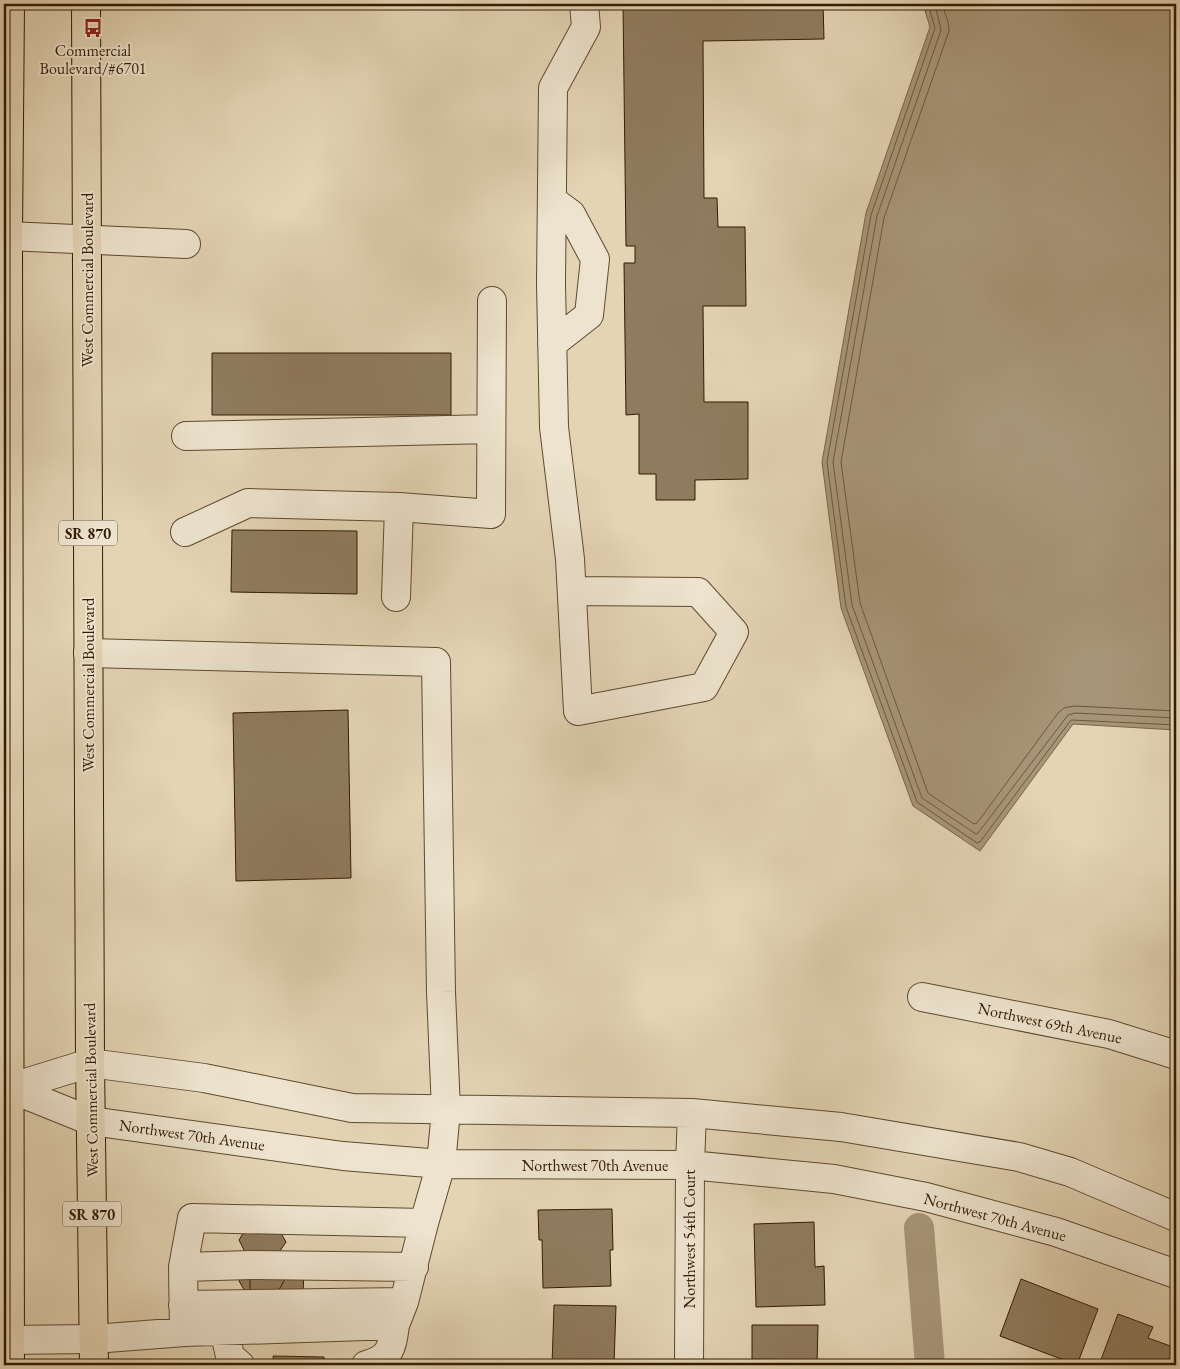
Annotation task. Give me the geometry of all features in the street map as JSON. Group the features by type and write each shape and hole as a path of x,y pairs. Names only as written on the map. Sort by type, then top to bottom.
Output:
{"highway":[{"path":"8,1348 6,734 10,4"},
{"name":"West Commercial Boulevard","path":"86,4 90,1063 94,1352"}],"street":[{"path":"572,591 698,592 734,632 704,687 578,710 570,559 554,427 552,200 553,88 586,27 584,4"},
{"path":"552,200 571,214 595,259 589,315 552,344"},
{"path":"8,236 186,244"},
{"path":"186,532 248,503 399,507 491,514 492,301"},
{"path":"186,436 491,429"},
{"path":"396,597 399,507"},
{"path":"88,653 436,662 441,992 446,1110 441,1164 392,1345 380,1361 366,1365"},
{"name":"Northwest 69th Avenue","path":"922,997 1109,1034 1176,1055"},
{"path":"7,1088 90,1063 204,1078 352,1108 692,1113 841,1126 1019,1157 1070,1172 1176,1217"},
{"name":"Northwest 70th Avenue","path":"7,1088 91,1121 343,1156 441,1164 690,1165 834,1179 926,1197 1056,1232 1176,1274"},
{"name":"Northwest 54th Court","path":"689,1365 692,1113"},
{"path":"184,1332 183,1267 192,1218 424,1223"},
{"path":"183,1267 250,1265 414,1267"},
{"path":"183,1305 400,1313"},
{"path":"8,1348 94,1352 184,1332 224,1330 400,1313"},
{"path":"224,1330 230,1356 240,1365"}],"water":[{"path":"923,4 1176,4 1176,730 1073,724 980,851 913,806 841,608 822,462 866,213 930,27"}],"building":[{"path":"623,4 823,4 824,39 703,41 704,198 717,198 718,227 745,227 746,306 703,306 704,402 748,402 748,479 695,480 695,500 656,500 656,474 639,474 639,414 626,415 624,263 635,263 635,246 626,246"},
{"path":"212,353 451,353 451,415 212,415"},
{"path":"232,530 357,531 357,594 231,592"},
{"path":"348,710 351,878 236,881 233,713"},
{"path":"612,1209 613,1250 610,1250 611,1286 543,1288 542,1240 539,1240 538,1210"},
{"path":"251,1220 274,1221 286,1242 273,1261 284,1281 273,1300 250,1300 239,1281 249,1260 239,1240"},
{"path":"814,1222 815,1267 824,1266 825,1305 756,1307 754,1224"},
{"path":"304,1267 303,1296 250,1296 250,1268"},
{"path":"1021,1279 1098,1309 1077,1365 1000,1336"},
{"path":"554,1305 616,1306 614,1365 552,1365"},
{"path":"1118,1314 1153,1327 1148,1338 1176,1348 1176,1365 1099,1365"},
{"path":"752,1325 818,1325 817,1365 752,1365"},
{"path":"273,1356 324,1357 324,1365 274,1365"}],"waterway":[{"path":"919,1228 930,1365"}],"place":[{"name":"Commercial Boulevard/#6701","path":"93,28"}]}
